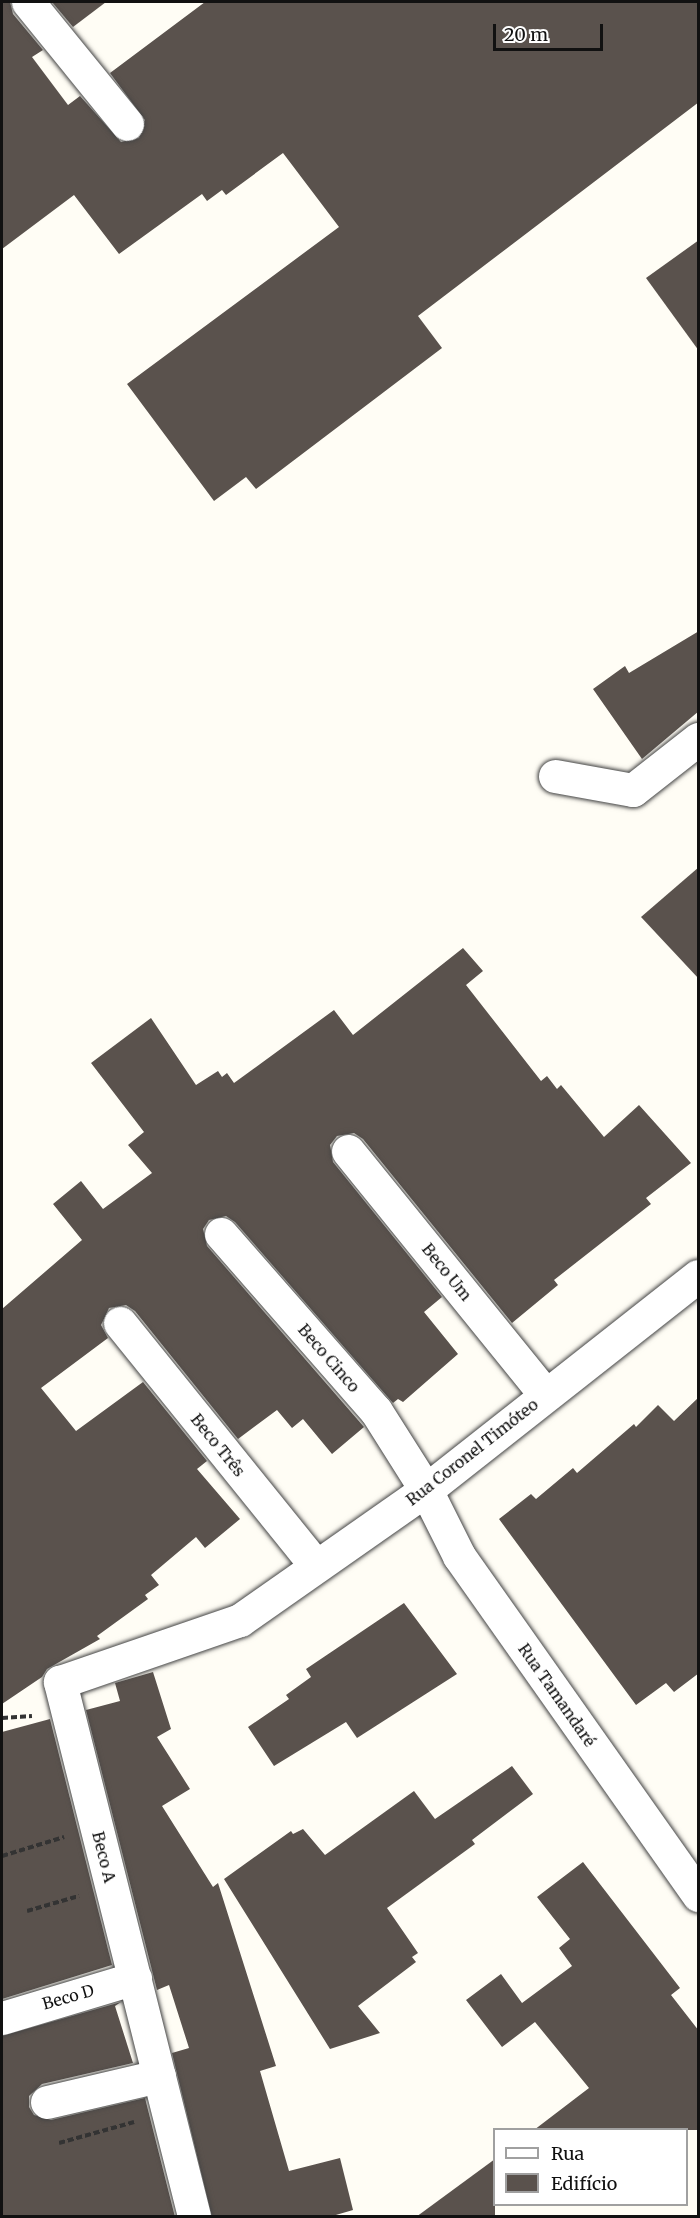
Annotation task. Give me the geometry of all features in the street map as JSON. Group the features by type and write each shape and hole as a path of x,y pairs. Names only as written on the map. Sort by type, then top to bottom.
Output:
{"street":[{"path":"28,2 127,124"},
{"path":"555,776 633,790 699,739"},
{"name":"Beco Um","path":"348,1150 545,1394"},
{"name":"Beco Cinco","path":"221,1234 375,1411 426,1490"},
{"name":"Rua Coronel Timóteo","path":"240,1620 426,1490 545,1394 699,1276"},
{"name":"Beco Três","path":"120,1323 316,1566"},
{"name":"Rua Tamandaré","path":"426,1490 459,1556 699,1895"},
{"name":"Beco A","path":"194,2217 60,1682 240,1620"},
{"name":"Beco D","path":"2,2018 135,1978"},
{"path":"47,2102 159,2076"}],"path":[{"path":"2,1856 96,1827"},
{"path":"27,1911 111,1887"},
{"path":"59,2143 168,2112"}],"building":[{"path":"2,2 10,2 13,14 43,50 32,57 68,105 80,96 121,142 139,138 145,120 110,73 205,2 699,2 699,102 418,316 442,348 256,489 246,477 214,501 127,384 339,227 283,153 226,195 222,190 207,201 202,194 119,254 74,195 2,249"},
{"path":"52,2 106,2 73,27"},
{"path":"699,240 699,351 646,278"},
{"path":"699,631 699,711 642,759 593,689 625,666 629,673"},
{"path":"699,867 699,979 641,917"},
{"path":"463,948 483,971 466,985 541,1081 547,1076 557,1089 561,1085 604,1137 639,1105 691,1163 646,1198 651,1204 554,1280 558,1285 512,1323 363,1139 354,1133 337,1136 330,1145 333,1162 442,1297 424,1312 458,1354 403,1402 398,1399 393,1403 235,1222 226,1216 209,1220 203,1229 207,1246 364,1427 332,1454 303,1419 292,1428 277,1410 238,1439 135,1311 126,1305 109,1308 101,1325 108,1338 41,1388 76,1431 143,1382 207,1461 197,1469 240,1519 205,1548 196,1537 151,1575 159,1585 145,1595 148,1599 97,1636 100,1639 47,1669 42,1677 2,1704 2,1309 82,1240 53,1204 81,1181 103,1209 152,1173 128,1145 144,1132 91,1063 151,1018 196,1085 218,1071 222,1077 227,1073 234,1083 334,1010 353,1035"},
{"path":"699,1397 699,1673 674,1692 666,1683 636,1705 499,1519 531,1494 536,1499 573,1468 577,1473 634,1424 636,1427 658,1405 674,1421"},
{"path":"404,1603 457,1674 357,1738 346,1722 274,1766 248,1727 289,1699 286,1695 311,1677 306,1669"},
{"path":"153,1672 171,1729 157,1737 190,1789 162,1806 213,1887 218,1883 276,2066 260,2071 289,2171 340,2158 353,2210 329,2217 212,2217 172,2053 189,2048 169,1985 157,1990 86,1710 120,1701 115,1683"},
{"path":"50,1719 112,1965 2,1999 2,1732"},
{"path":"512,1766 533,1794 472,1840 475,1844 387,1908 418,1953 412,1957 416,1962 358,2006 380,2033 330,2049 224,1879 291,1831 293,1834 303,1829 325,1855 414,1791 435,1819"},
{"path":"583,1862 680,1988 671,1995 699,2031 699,2130 688,2130 688,2128 537,2128 589,2088 535,2022 502,2047 466,2000 501,1974 522,2003 572,1966 559,1948 570,1939 537,1897"},
{"path":"121,2002 115,2006 133,2063 42,2084 29,2096 29,2107 34,2115 51,2120 145,2098 175,2217 2,2217 2,2036"},
{"path":"493,2160 495,2217 416,2217"}]}
